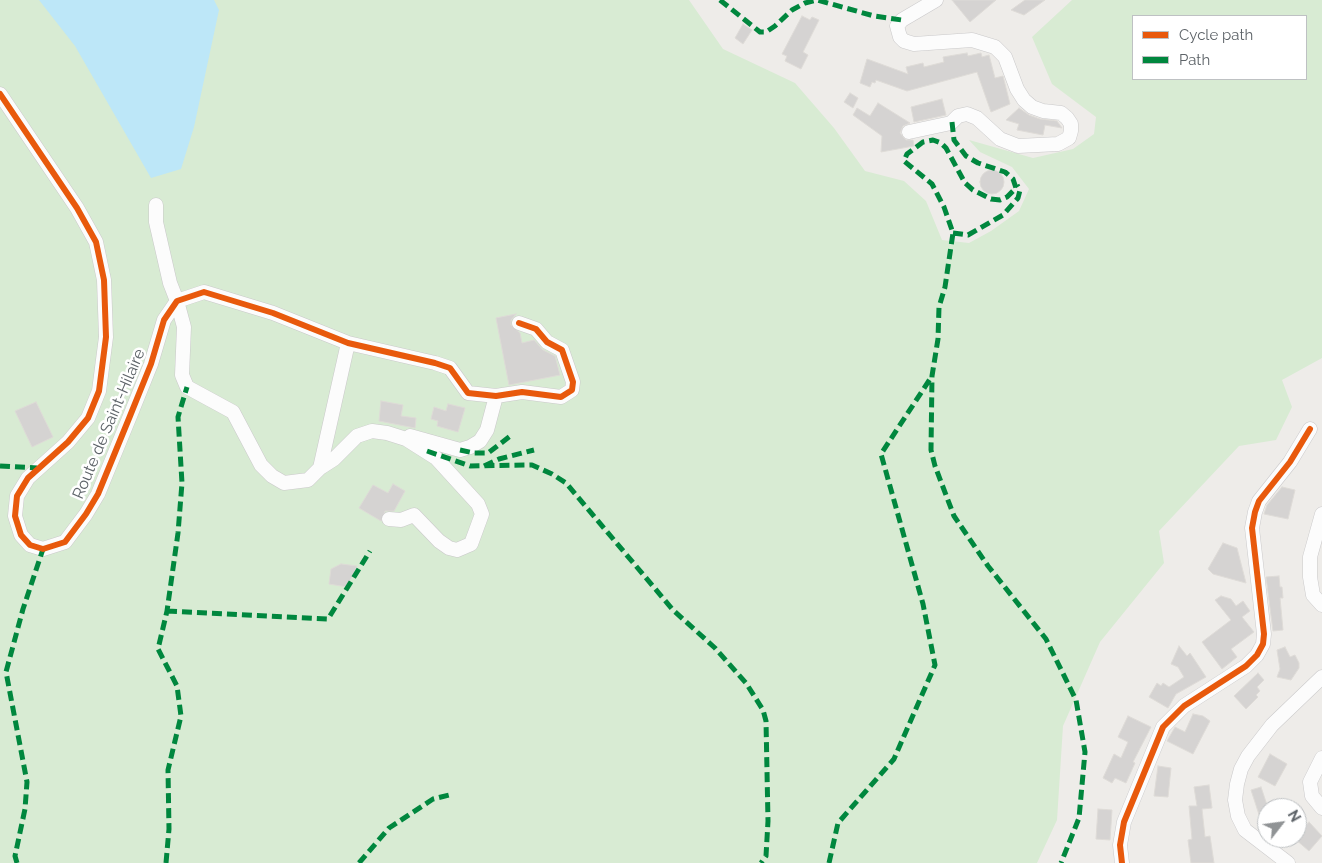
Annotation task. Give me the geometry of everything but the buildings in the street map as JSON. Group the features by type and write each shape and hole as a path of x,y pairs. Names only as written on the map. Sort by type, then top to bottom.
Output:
{"street":[{"path":"909,132 951,123 958,116 967,114 977,118 1000,139 1018,146 1058,144 1069,138 1071,131 1071,124 1061,114 1042,111 1024,100 1017,89 1005,56 995,47 972,40 914,44 904,41 900,37 897,26 902,20 936,0"},
{"name":"Route de Saint-Hilaire","path":"0,94 78,208 96,242 104,280 106,337 99,391 88,418 68,442 37,468 28,478 17,496 14,516 21,535 30,545 42,549 65,542 98,494 151,364 164,320 174,304"},
{"path":"156,205 156,222 174,304 184,327 182,375 188,387 233,412 240,421 252,452 272,476 284,483 297,483 308,480 358,436 372,431 417,437 460,450 470,447 480,441 487,430 496,396"},
{"path":"174,304 204,292 273,313 348,342 450,368 468,393 496,396 522,392 561,397 572,390 573,382 562,350 547,342 536,329 519,323"},
{"path":"320,468 348,342"},
{"path":"1122,863 1120,846 1124,822 1163,727 1184,706 1246,666 1257,655 1263,644 1264,634 1252,528 1254,512 1260,501 1290,462 1310,429"},
{"path":"387,433 406,439 436,458 478,504 482,514 471,544 457,550 439,542 414,515 401,520 389,519"},
{"path":"1322,514 1310,557 1310,577 1313,595 1322,605"},
{"path":"1288,863 1245,830 1238,816 1235,800 1237,784 1244,762 1268,730 1322,677"},
{"path":"1322,758 1310,782 1312,796 1322,808"}],"green space":[{"path":"0,0 689,0 723,49 795,83 834,128 865,171 904,181 926,201 942,240 969,243 991,231 1019,211 1029,189 1012,167 980,152 969,140 1033,158 1073,149 1094,134 1096,117 1052,84 1032,37 1072,0 1322,0 1322,358 1282,380 1292,407 1276,440 1239,446 1159,531 1164,563 1100,642 1063,726 1057,820 1037,863 0,863"}],"water":[{"path":"39,0 214,0 219,10 194,127 181,169 151,178 75,46"}],"marked path":[{"path":"720,0 760,32 766,32 775,26 792,10 805,3 817,0 874,16 902,20"},
{"path":"952,122 954,140 966,156 978,163 1005,172 1013,179 1016,188 1007,197 1000,200 991,199 973,190 965,183 946,148 941,143 933,140 923,142 907,154 904,161 932,184 944,207 953,233 945,287 939,307 938,339 932,376 931,450 954,516 988,566 1046,639 1076,700 1085,752 1079,818 1061,863"},
{"path":"953,233 968,235 1003,215 1018,198 1020,190 1017,185"},
{"path":"829,863 838,823 894,759 935,665 923,604 881,454 932,376"},
{"path":"166,863 169,829 168,770 181,716 177,686 158,649 167,611 178,533 182,483 178,417 187,387"},
{"path":"460,450 488,453 513,434"},
{"path":"484,466 499,459 534,450"},
{"path":"427,451 470,466 532,465 566,483 673,610 715,648 746,683 763,710 766,721 768,821 766,856 761,863"},
{"path":"0,466 37,468"},
{"path":"17,863 15,856 25,809 27,782 6,672 23,609 43,549"},
{"path":"167,611 328,619 370,551"},
{"path":"359,863 389,828 433,799 453,794"}],"cycle path":[{"path":"0,94 77,208 96,242 104,280 106,337 99,391 88,418 68,442 28,478 17,496 15,516 21,535 30,545 43,549 65,542 86,514 98,494 151,364 164,320 177,301 204,292 273,313 348,343 435,363 450,368 468,393 496,396 522,392 561,397 572,390 573,382 562,350 547,342 536,329 519,323"},
{"path":"1122,863 1120,845 1124,822 1163,727 1184,706 1246,666 1257,655 1263,644 1264,634 1252,528 1255,512 1259,501 1290,462 1310,429"}]}
